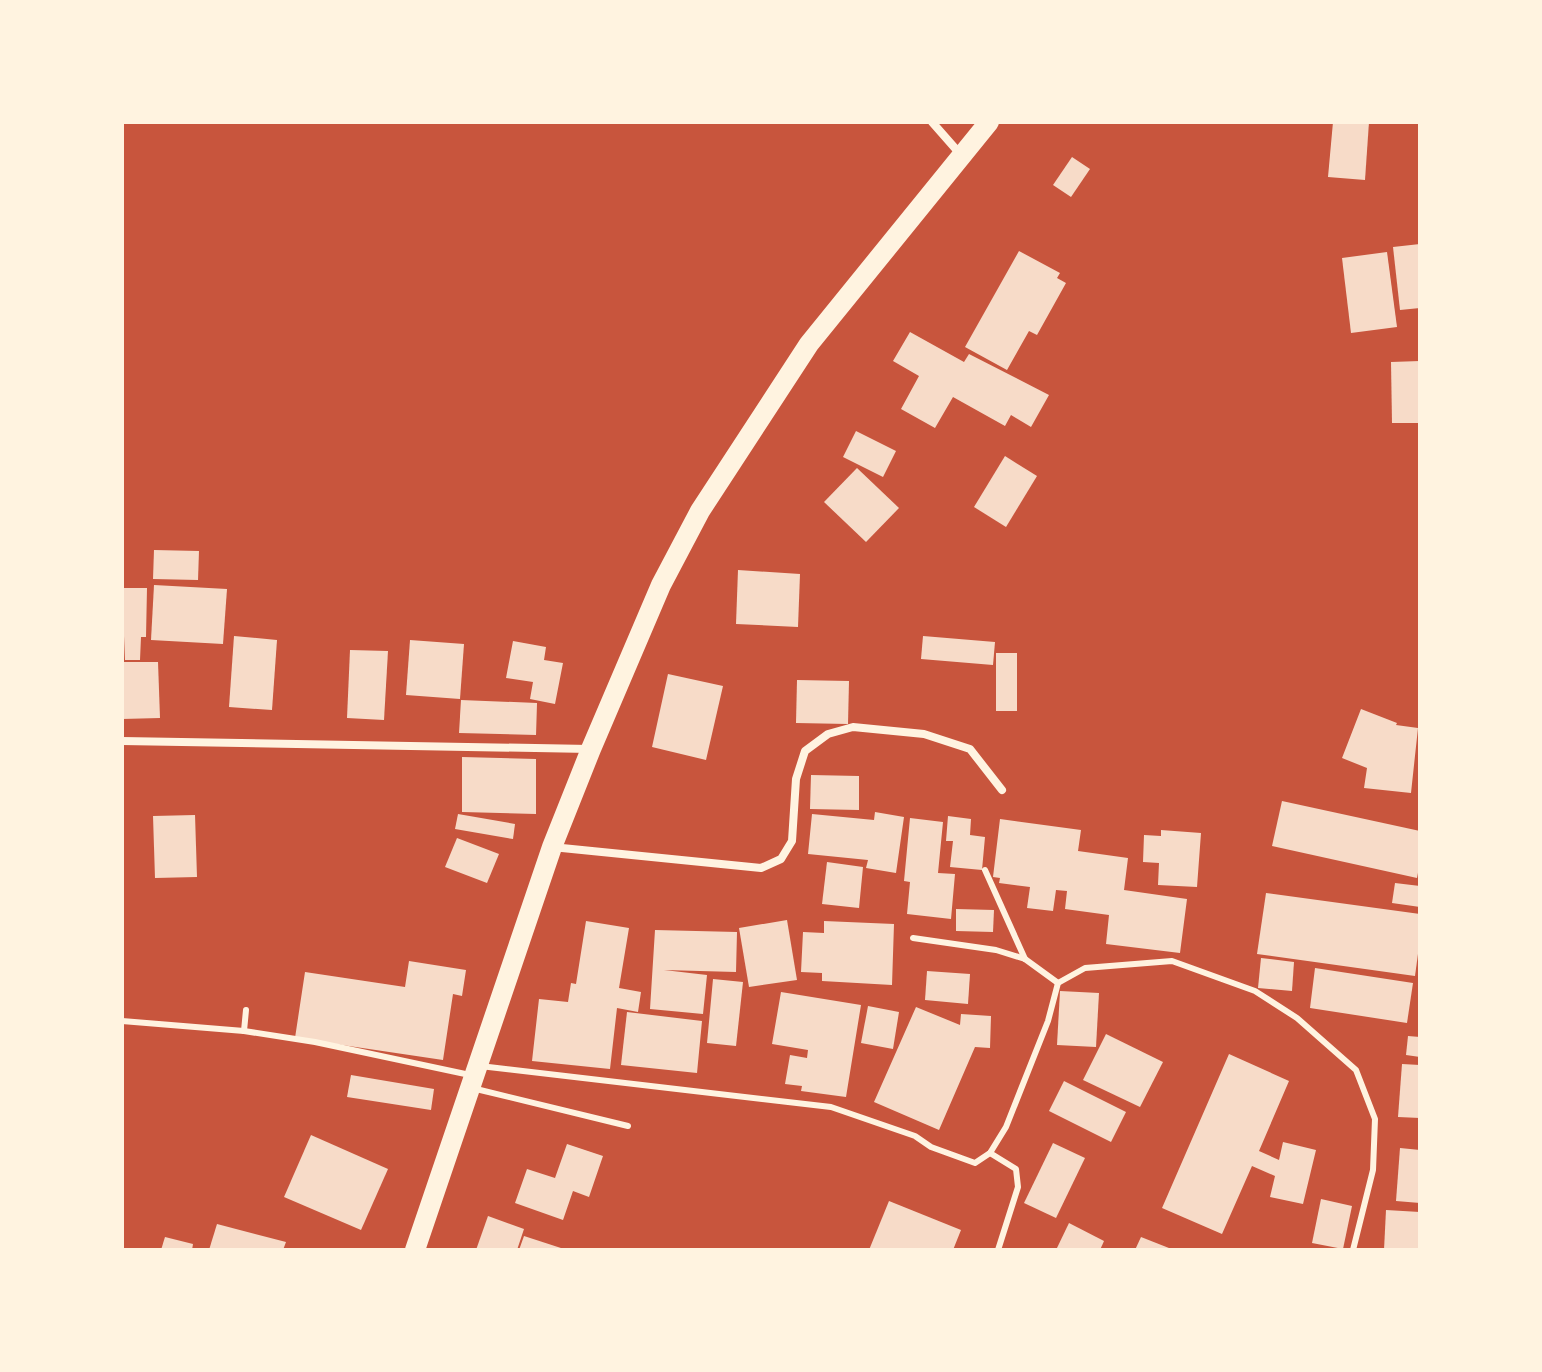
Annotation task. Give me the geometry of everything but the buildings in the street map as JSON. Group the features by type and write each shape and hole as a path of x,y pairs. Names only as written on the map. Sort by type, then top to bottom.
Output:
{"highway":[{"path":"415,1250 552,847 661,585 700,511 809,344 989,122"}],"street":[{"path":"932,122 961,155"},
{"path":"552,847 761,868 781,859 792,841 796,779 805,751 828,734 853,727 924,734 970,749 1002,790"},
{"path":"122,741 591,749"}],"lane":[{"path":"985,870 1025,959"},
{"path":"913,938 996,950 1025,959 1058,983"},
{"path":"473,1076 831,1107 915,1136 931,1147 975,1163 990,1153 1011,1113 1048,1021 1058,983 1085,968 1172,961 1255,991 1297,1018 1356,1070 1375,1119 1373,1170 1353,1250"},
{"path":"244,1031 246,1010"},
{"path":"122,1021 244,1031 315,1042 473,1076 628,1126"},
{"path":"990,1153 1016,1169 1018,1187 998,1250"}]}
